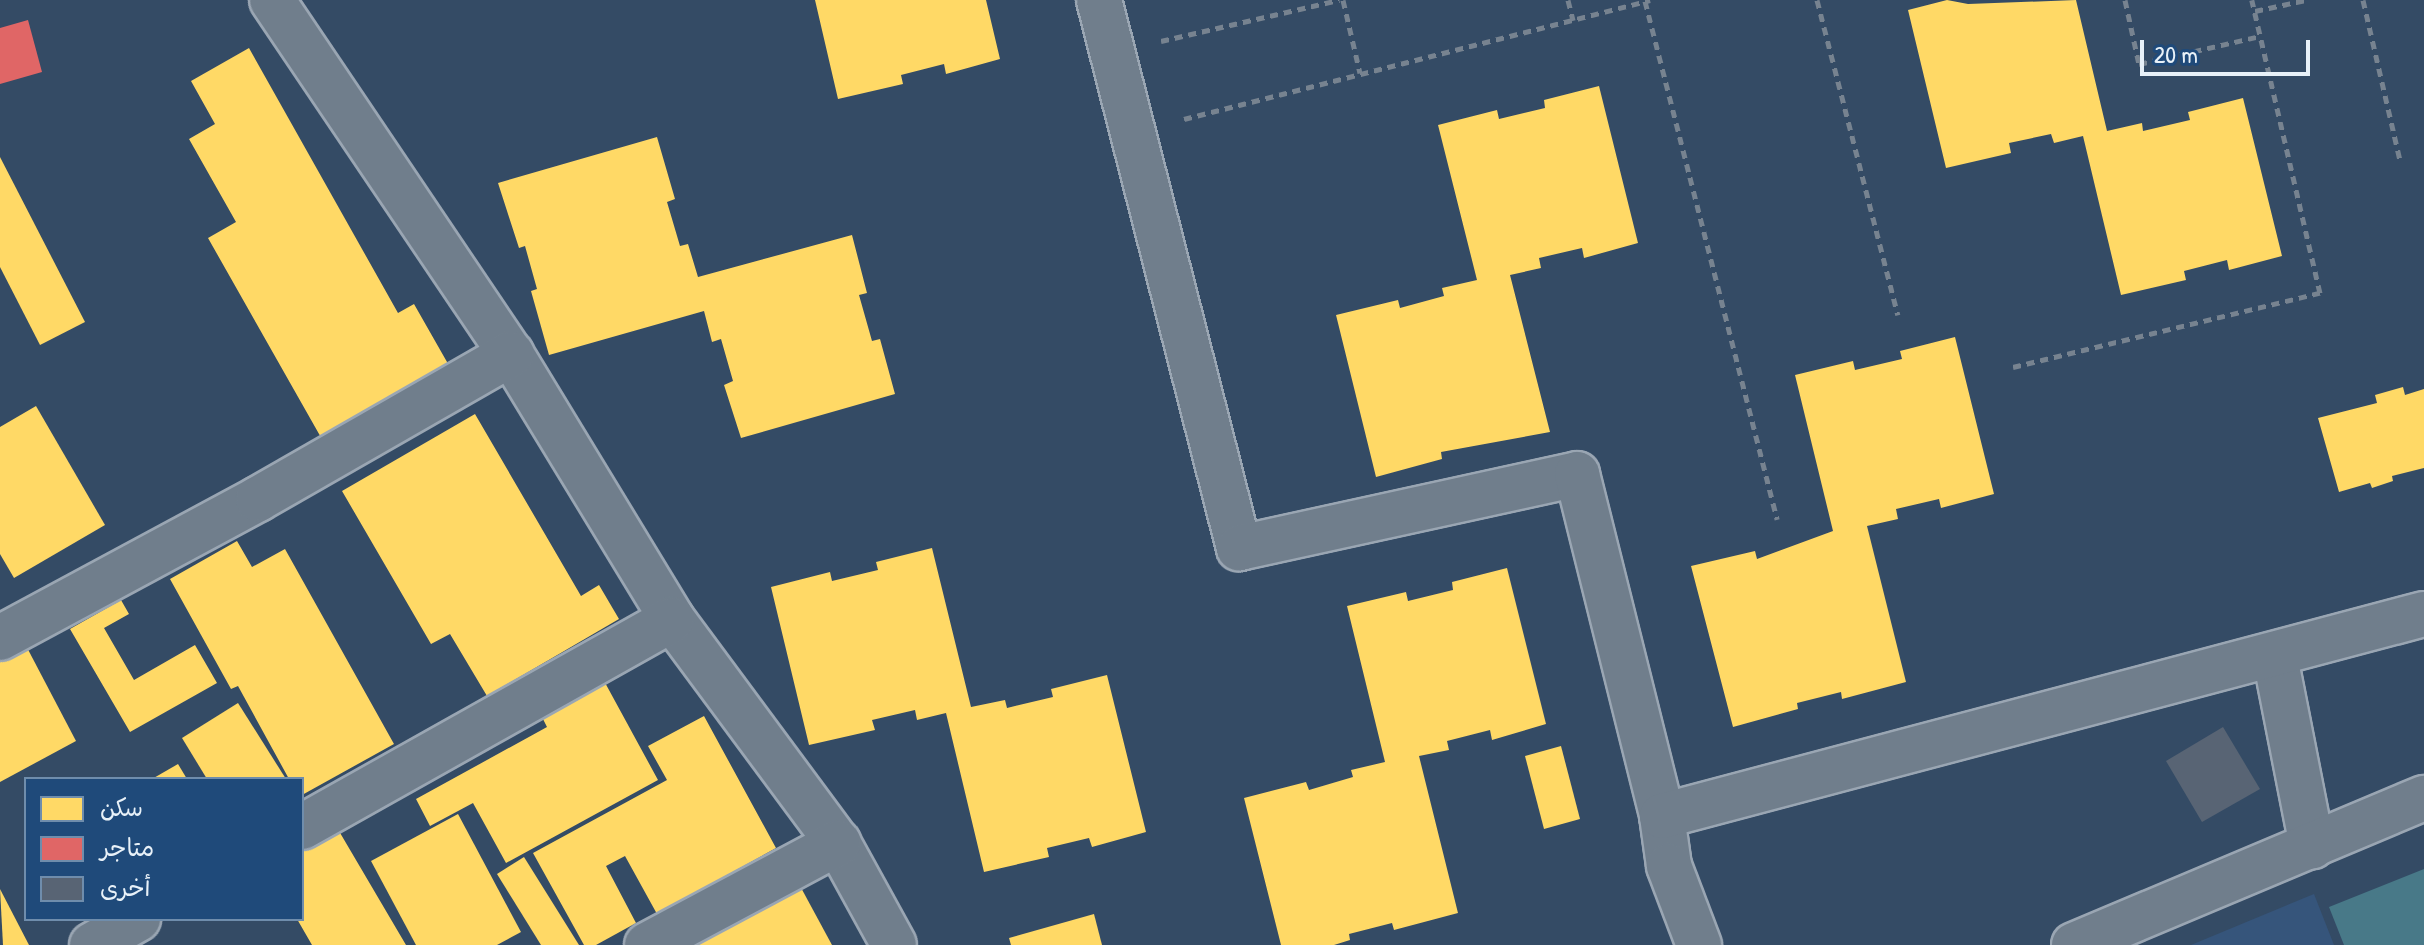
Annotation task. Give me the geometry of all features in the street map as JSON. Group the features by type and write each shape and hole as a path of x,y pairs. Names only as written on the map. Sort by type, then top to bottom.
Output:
{"street":[{"path":"272,0 511,354 672,619 838,843 894,945"},
{"path":"1099,0 1239,548 1577,474 1662,816 1669,866 1699,945"},
{"path":"0,638 258,499 511,354"},
{"path":"1662,816 2275,657 2424,614"},
{"path":"304,826 672,619"},
{"path":"2275,657 2312,846"},
{"path":"2074,945 2424,798"},
{"path":"647,945 838,843"},
{"path":"92,945 134,921"}],"path":[{"path":"1113,52 1341,0 1360,73"},
{"path":"1568,0 1573,20"},
{"path":"1133,132 1648,0 1777,519"},
{"path":"1817,0 1898,315"},
{"path":"2125,0 2139,64 2260,36"},
{"path":"2013,367 2320,293 2252,0"},
{"path":"2255,11 2306,0"},
{"path":"2363,0 2400,160"}],"shaded area":[{"path":"2424,869 2424,945 2344,945 2329,907"},
{"path":"2314,894 2334,945 2191,945"}],"building: سكن":[{"path":"815,0 986,0 1000,59 946,74 944,64 901,75 903,84 838,99"},
{"path":"1947,0 1968,4 2076,0 2107,131 2142,123 2143,131 2190,120 2188,112 2243,98 2282,256 2229,270 2227,260 2184,271 2186,280 2121,295 2083,136 2054,143 2051,134 2009,143 2011,153 1946,168 1908,10"},
{"path":"249,48 398,313 414,304 451,369 323,441 208,238 236,222 189,139 215,124 191,81"},
{"path":"1599,86 1638,243 1584,258 1582,248 1539,258 1541,268 1510,275 1550,432 1441,452 1442,459 1376,477 1336,315 1398,300 1400,308 1444,296 1442,288 1477,280 1438,125 1497,110 1499,119 1545,108 1544,100"},
{"path":"657,137 675,199 667,202 680,246 688,244 698,277 852,235 867,293 859,295 872,341 880,339 895,394 741,438 724,385 733,381 721,339 712,342 704,311 549,355 531,291 537,289 525,246 519,248 498,183"},
{"path":"0,157 85,322 40,345 0,267"},
{"path":"1955,337 1994,494 1941,508 1939,499 1896,509 1898,519 1867,526 1906,682 1842,699 1841,692 1797,703 1798,709 1733,727 1691,566 1755,551 1757,559 1833,531 1795,375 1853,361 1855,370 1902,359 1900,351"},
{"path":"2403,387 2405,395 2424,389 2424,468 2392,476 2393,481 2372,488 2370,483 2339,492 2318,418 2377,403 2375,395"},
{"path":"36,406 105,525 14,578 0,554 0,427"},
{"path":"475,414 581,596 599,585 619,619 487,696 450,634 431,644 342,491"},
{"path":"237,541 252,567 285,549 394,744 304,794 304,777 288,777 238,686 231,689 170,579"},
{"path":"932,548 971,707 1005,700 1007,708 1053,697 1051,689 1107,675 1146,832 1092,847 1089,838 1047,848 1049,857 984,872 946,713 917,720 915,710 872,720 875,730 809,745 771,587 830,572 832,581 878,570 876,562"},
{"path":"1507,568 1546,724 1492,740 1490,730 1447,741 1449,750 1419,756 1458,913 1394,930 1392,923 1349,934 1350,940 1334,945 1281,945 1244,798 1306,782 1309,790 1353,777 1351,770 1385,762 1347,606 1406,592 1408,601 1453,590 1452,582"},
{"path":"121,600 129,614 104,628 134,680 195,645 217,683 130,732 70,629"},
{"path":"23,640 76,741 0,782 0,652"},
{"path":"603,679 658,780 506,863 473,803 430,826 416,799 547,727 540,713"},
{"path":"238,703 285,777 206,777 182,738"},
{"path":"704,716 776,848 657,914 625,856 606,866 636,923 596,945 584,945 533,853 667,780 648,746"},
{"path":"1561,746 1580,819 1544,829 1525,756"},
{"path":"178,764 186,777 155,777"},
{"path":"458,814 521,932 497,945 416,945 371,861"},
{"path":"336,826 406,945 312,945 298,921 304,921 304,845"},
{"path":"524,857 579,945 541,945 497,874"},
{"path":"799,884 832,945 686,945"},
{"path":"0,889 29,945 3,945"},
{"path":"1094,914 1102,945 1011,945 1009,938"}],"building: متاجر":[{"path":"28,20 42,72 0,84 0,28"}],"building: أخرى":[{"path":"2223,727 2260,789 2202,822 2166,761"}]}
